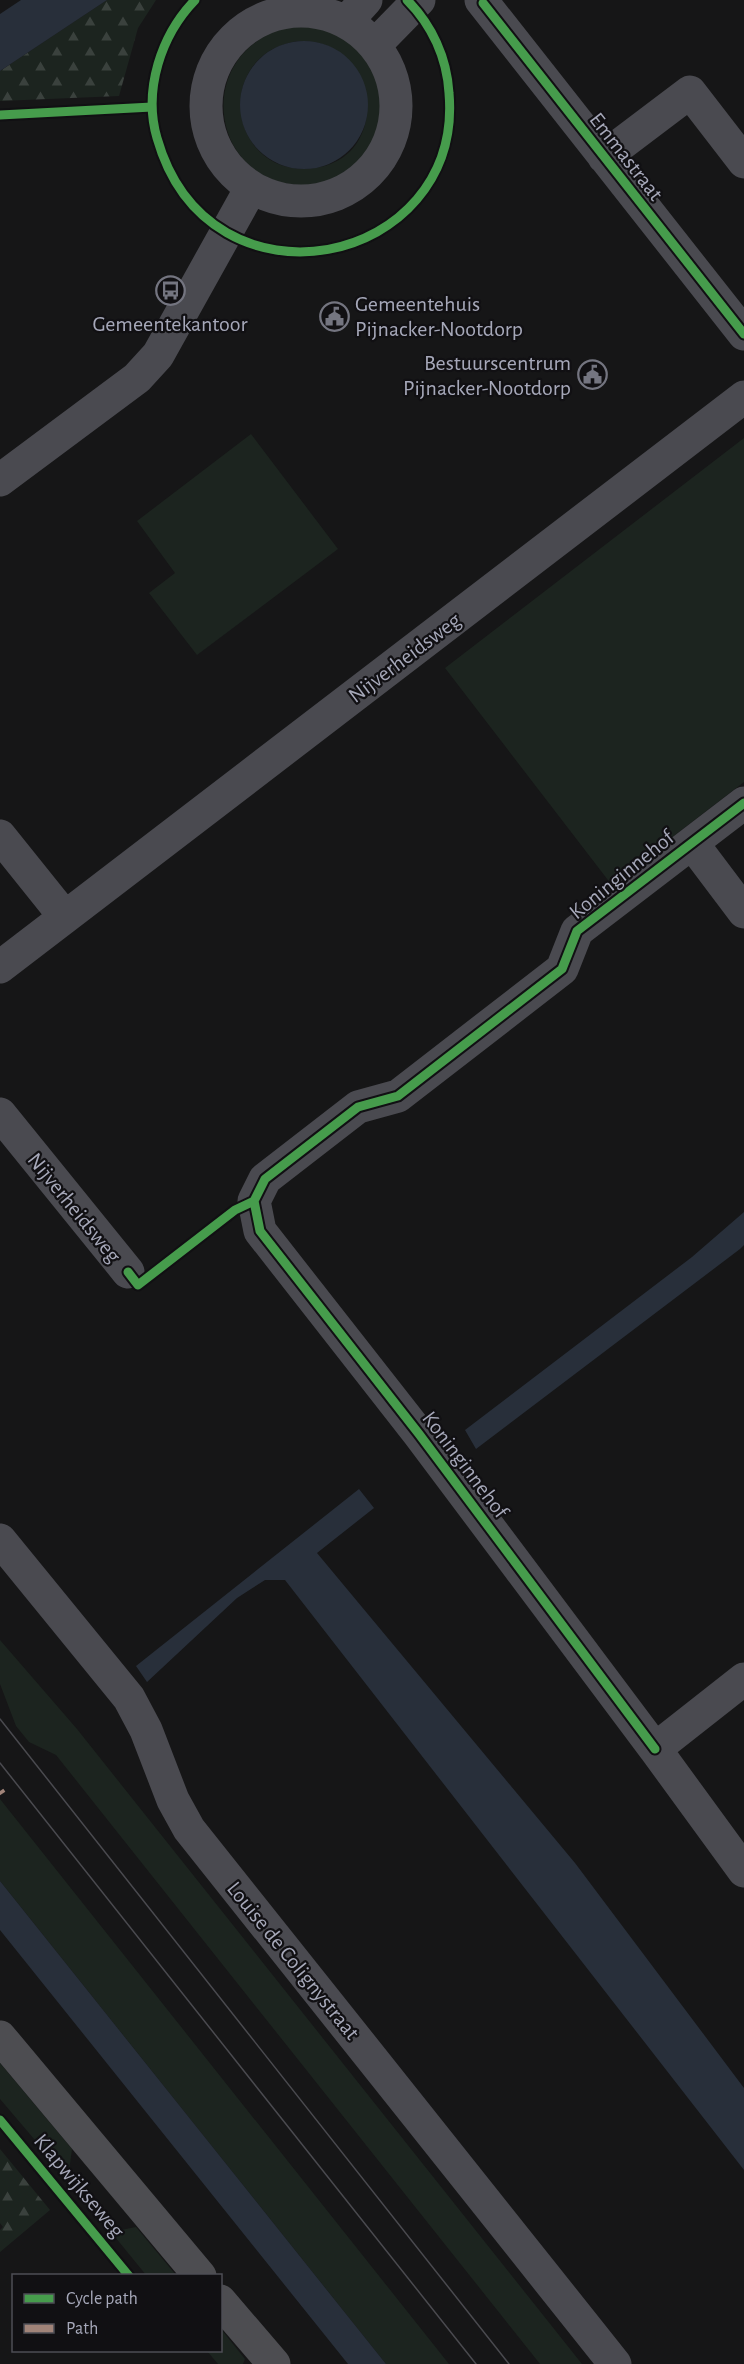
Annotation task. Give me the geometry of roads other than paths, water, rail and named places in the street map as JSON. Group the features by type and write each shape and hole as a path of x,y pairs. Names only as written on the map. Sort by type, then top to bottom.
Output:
{"main road":[{"name":"Klapwijkseweg","path":"0,2037 198,2274"},
{"path":"222,2303 274,2364"}],"street":[{"path":"375,45 419,0"},
{"name":"Emmastraat","path":"481,0 744,334"},
{"path":"357,10 375,45 389,72 395,115 387,144 372,168 350,187 308,202 278,199 251,188 234,175 215,144 206,114 207,83 225,45 249,26 280,14 357,10"},
{"path":"603,157 690,92 744,162"},
{"path":"0,480 137,378 158,355 251,188"},
{"name":"Nijverheidsweg","path":"0,967 744,397"},
{"name":"Koninginnehof","path":"744,802 577,931 562,969 398,1096 358,1107 266,1179 254,1201 260,1232 419,1434 744,1871"},
{"path":"0,836 65,917"},
{"name":"Koninginnehof","path":"692,843 744,912"},
{"name":"Nijverheidsweg","path":"0,1114 128,1272"},
{"name":"Louise de Colignystraat","path":"0,1540 129,1698 146,1730 173,1800 189,1829 615,2364"},
{"path":"655,1749 744,1679"}],"tram line":[{"path":"0,1719 509,2364"},
{"path":"0,1763 476,2364"}],"place":[{"name":"Gemeentekantoor","path":"170,291"},
{"name":"Gemeentehuis Pijnacker-Nootdorp","path":"334,316"},
{"name":"Bestuurscentrum Pijnacker-Nootdorp","path":"592,375"}]}
